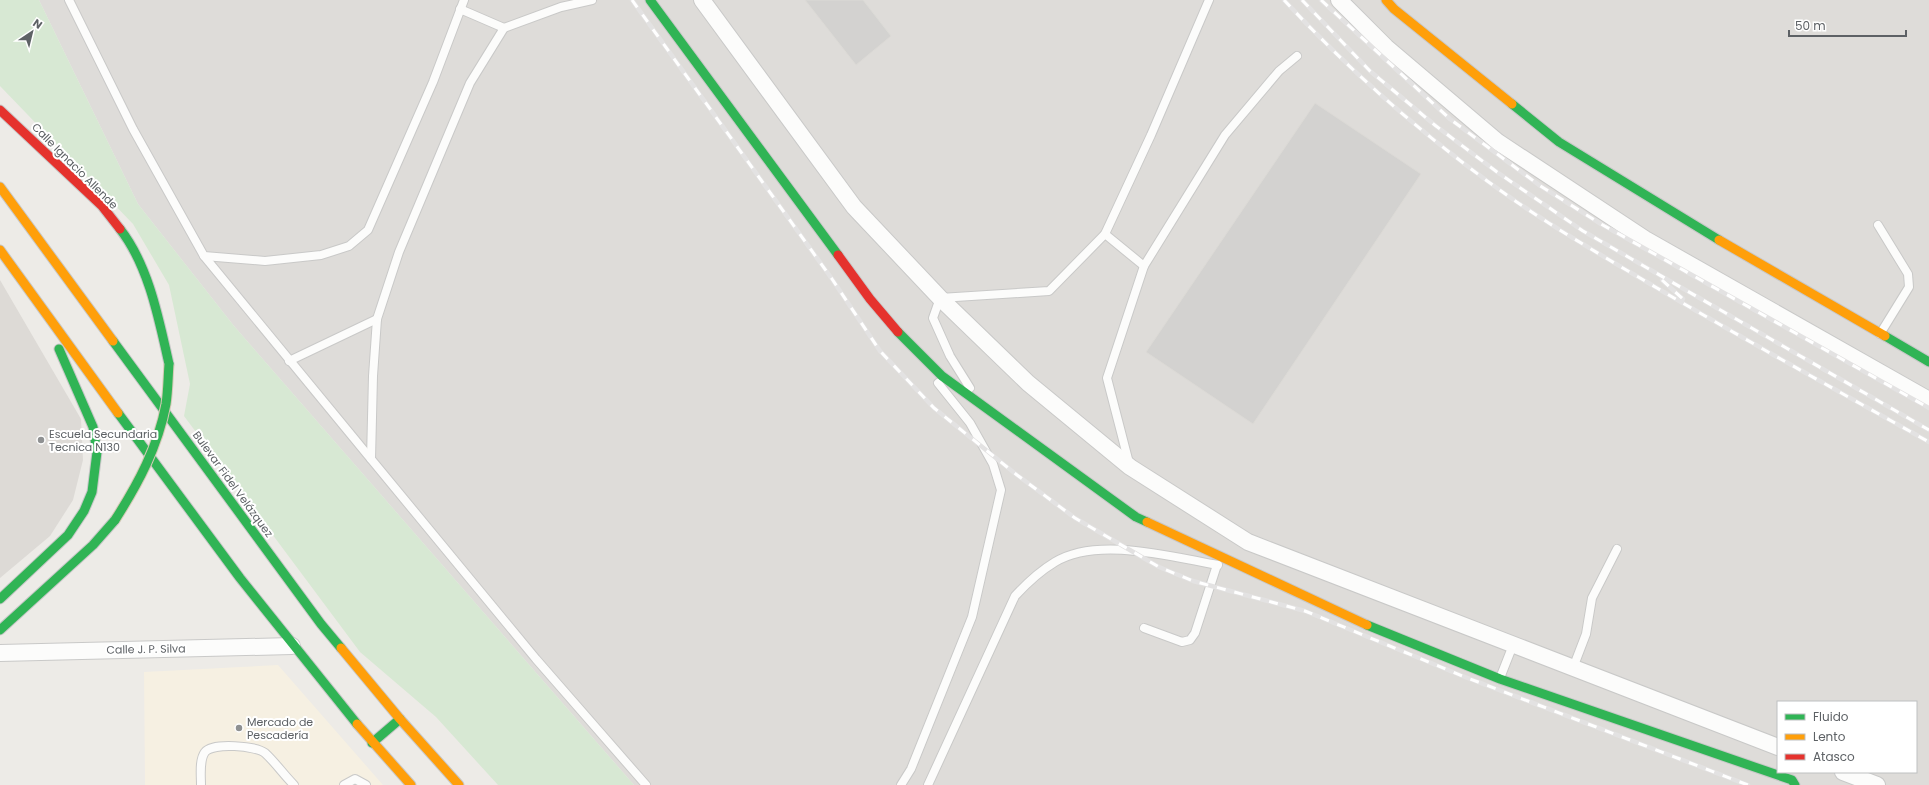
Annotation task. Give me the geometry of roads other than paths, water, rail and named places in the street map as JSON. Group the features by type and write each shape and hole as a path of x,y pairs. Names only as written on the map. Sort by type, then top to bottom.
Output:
{"main road":[{"path":"650,0 777,170 870,299 897,331 942,376 1136,517 1350,618 1500,678 1794,782"},
{"path":"1386,0 1394,9 1559,142 1677,216 1929,362"},
{"name":"Calle Ignacio Allende","path":"0,110 102,206 128,239 154,297 169,364 166,404 154,446 137,486 115,520 93,546 0,630"},
{"name":"Bulevar Fidel Velázquez","path":"0,187 321,624 400,719 459,785"},
{"path":"0,250 216,547 292,646 372,743 411,785"},
{"path":"0,599 68,535 84,511 92,492 97,452 93,427 65,359 15,272"},
{"path":"372,743 400,719"},
{"path":"1746,764 1760,780"}],"street":[{"path":"702,0 854,207 940,298 1028,383 1130,467 1248,542 1777,747"},
{"path":"1339,0 1386,47 1498,142 1645,239 1929,400"},
{"name":"Calle J. P. Silva","path":"0,653 292,646"},
{"path":"1846,773 1877,785"}],"lane":[{"path":"68,0 133,128 204,256 536,659 646,785"},
{"path":"204,256 265,261 321,255 349,246 368,230 432,82 464,0"},
{"path":"371,459 373,376 377,319 399,252 470,83 504,28 561,7 592,0"},
{"path":"980,404 950,356 933,318 940,298 1049,292 1105,234 1151,135 1209,0"},
{"path":"460,9 504,28"},
{"path":"1130,467 1107,378 1144,266 1225,136 1279,71 1297,56"},
{"path":"1878,225 1908,274 1909,287 1880,334"},
{"path":"1105,234 1144,266"},
{"path":"289,361 377,319"},
{"path":"897,331 970,424 993,464 1001,490 972,617 911,769 901,785"},
{"path":"928,785 1014,596 1034,577 1056,561 1076,554 1106,548 1163,555 1250,571"},
{"path":"1574,668 1586,634 1592,598 1617,548"},
{"path":"1144,628 1182,642 1190,640 1195,633 1217,565"},
{"path":"1500,678 1513,645"},
{"path":"202,785 201,762 206,752 213,746 250,747 264,752 294,785"},
{"path":"344,785 355,779 366,785"},
{"path":"1794,782 1804,785"}],"railway":[{"path":"632,0 832,279 880,351 934,408 1017,475 1075,518 1159,567 1193,581 1305,611 1465,677 1748,785"},
{"path":"1284,0 1332,50 1383,97 1435,141 1510,197 1572,238 1691,308 1929,442"},
{"path":"1302,0 1370,71 1436,126 1497,172 1583,231 1929,430"},
{"path":"1321,0 1450,119 1539,185 1601,224 1929,408"},
{"path":"1662,280 1683,299"}],"place":[{"name":"Escuela Secundaria Tecnica N130","path":"41,440"},
{"name":"Mercado de Pescadería","path":"239,728"}]}
